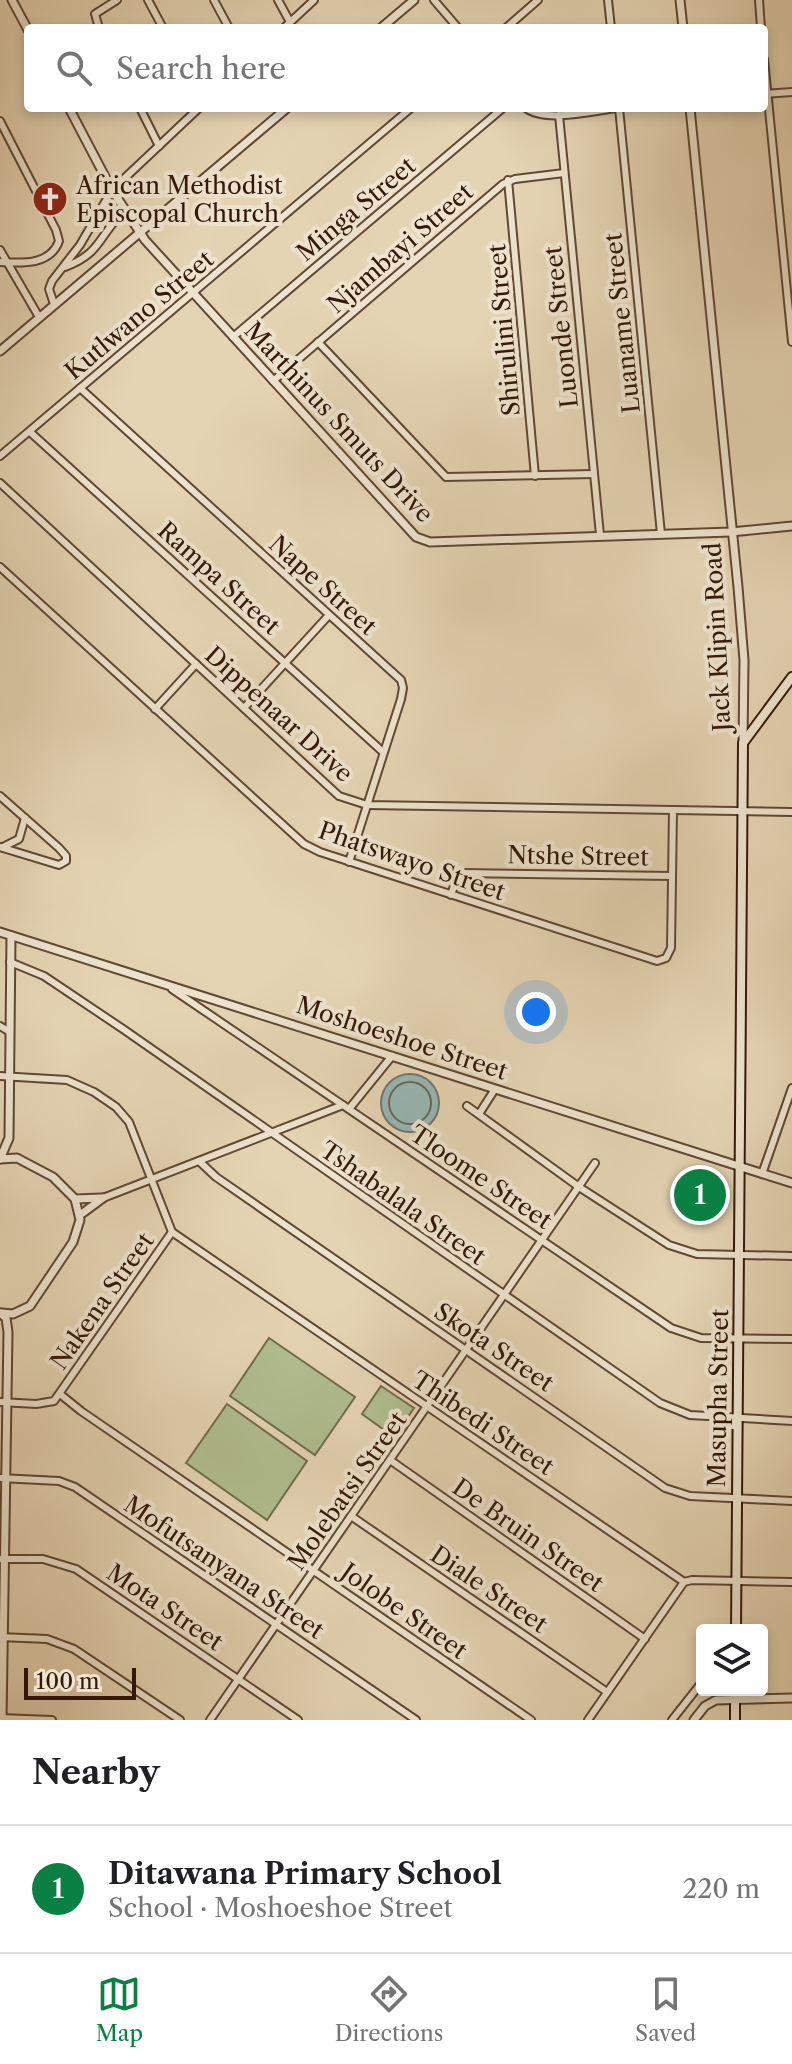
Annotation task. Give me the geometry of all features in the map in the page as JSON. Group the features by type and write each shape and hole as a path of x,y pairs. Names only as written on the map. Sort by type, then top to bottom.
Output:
{"main road":[{"path":"743,743 792,677"},
{"name":"Jack Klipin Road","path":"741,1167 743,743"},
{"name":"Masupha Street","path":"736,1624 741,1167"},
{"path":"735,1696 735,1720"}],"street":[{"path":"12,0 25,24"},
{"path":"98,24 95,14 117,0"},
{"path":"148,0 161,24"},
{"path":"214,0 227,24"},
{"path":"278,0 287,24"},
{"path":"288,24 314,0"},
{"path":"386,24 414,0"},
{"path":"434,0 455,24"},
{"path":"511,24 538,0"},
{"path":"608,0 611,24"},
{"path":"680,0 683,24"},
{"path":"759,0 761,24"},
{"path":"768,94 792,92"},
{"name":"Marthinus Smuts Drive","path":"71,112 112,190 140,233 422,541 731,532 792,526"},
{"path":"142,112 159,146"},
{"path":"54,304 49,289 52,281 65,267 112,190 195,112"},
{"path":"0,351 282,112"},
{"name":"Kutlwano Street","path":"0,456 406,112"},
{"name":"Minga Street","path":"233,337 498,112"},
{"path":"533,112 559,115 584,112"},
{"name":"Luaname Street","path":"617,112 661,534"},
{"name":"Jack Klipin Road","path":"690,112 744,660 743,743"},
{"path":"768,112 792,342"},
{"name":"Luonde Street","path":"559,115 600,535"},
{"path":"0,121 59,241 52,252 39,261 3,262"},
{"name":"Njambayi Street","path":"273,381 508,180 564,173"},
{"name":"Shirulini Street","path":"508,180 535,476"},
{"path":"65,267 92,254 110,224 124,211"},
{"path":"0,250 3,262 39,317"},
{"path":"318,342 446,477 594,474"},
{"name":"Nape Street","path":"80,388 402,683 401,699 349,862"},
{"name":"Rampa Street","path":"30,432 383,752"},
{"name":"Dippenaar Drive","path":"0,483 339,796 367,805 792,812"},
{"name":"Phatswayo Street","path":"0,567 304,844 349,862 657,961 666,958 671,948 673,810"},
{"path":"244,708 329,615"},
{"path":"155,709 196,664"},
{"path":"0,796 66,856 66,862 59,865 1,847"},
{"path":"1,847 19,839 25,818"},
{"name":"Ntshe Street","path":"451,895 456,880 464,873 671,876"},
{"name":"Moshoeshoe Street","path":"0,932 792,1183"},
{"path":"0,1313 18,1313 30,1306 81,1225 75,1199 53,1177 17,1158 0,1159 9,1138 11,936"},
{"name":"Tshabalala Street","path":"10,962 44,976 668,1408 690,1415 792,1421"},
{"name":"Tloome Street","path":"169,987 671,1328 701,1338 792,1339"},
{"path":"0,1026 10,1032"},
{"path":"80,1215 103,1198 272,1132 346,1107 392,1056"},
{"name":"Nakena Street","path":"0,1076 67,1080 94,1092 116,1107 129,1122 172,1232 60,1394 47,1404 4,1403"},
{"path":"762,1174 792,1088"},
{"path":"479,1114 495,1089"},
{"path":"467,1106 579,1187 669,1245 697,1254 792,1256"},
{"path":"9,1138 17,1158"},
{"name":"Skota Street","path":"199,1161 216,1177 665,1488 690,1496 792,1501"},
{"name":"Molebatsi Street","path":"210,1720 595,1163"},
{"path":"75,1199 103,1198"},
{"name":"Thibedi Street","path":"172,1232 684,1582"},
{"path":"0,1313 6,1318 8,1332 4,1403 1,1719 52,1720"},
{"path":"8,1332 18,1313"},
{"name":"Jolobe Street","path":"60,1394 531,1720"},
{"name":"De Bruin Street","path":"390,1460 645,1639"},
{"name":"Mofutsanyana Street","path":"3,1478 59,1481 75,1487 416,1720"},
{"name":"Diale Street","path":"351,1516 607,1692"},
{"name":"Mota Street","path":"2,1559 43,1559 76,1569 298,1720"},
{"path":"588,1720 684,1582 792,1582"},
{"path":"2,1637 47,1639 74,1649 180,1720"},
{"path":"672,1720 696,1690"},
{"path":"694,1720 710,1703 729,1696"},
{"path":"764,1696 792,1698"}],"green space":[{"path":"269,1338 355,1397 315,1455 230,1396"},
{"path":"381,1386 414,1408 394,1437 362,1414"},
{"path":"227,1404 307,1461 267,1520 186,1463"}],"water":[{"path":"410,1074 431,1082 439,1103 431,1124 410,1132 389,1124 381,1103 389,1082"}],"place":[{"name":"African Methodist Episcopal Church","path":"50,199"},
{"name":"Ditawana Primary School","path":"700,1195"}]}
